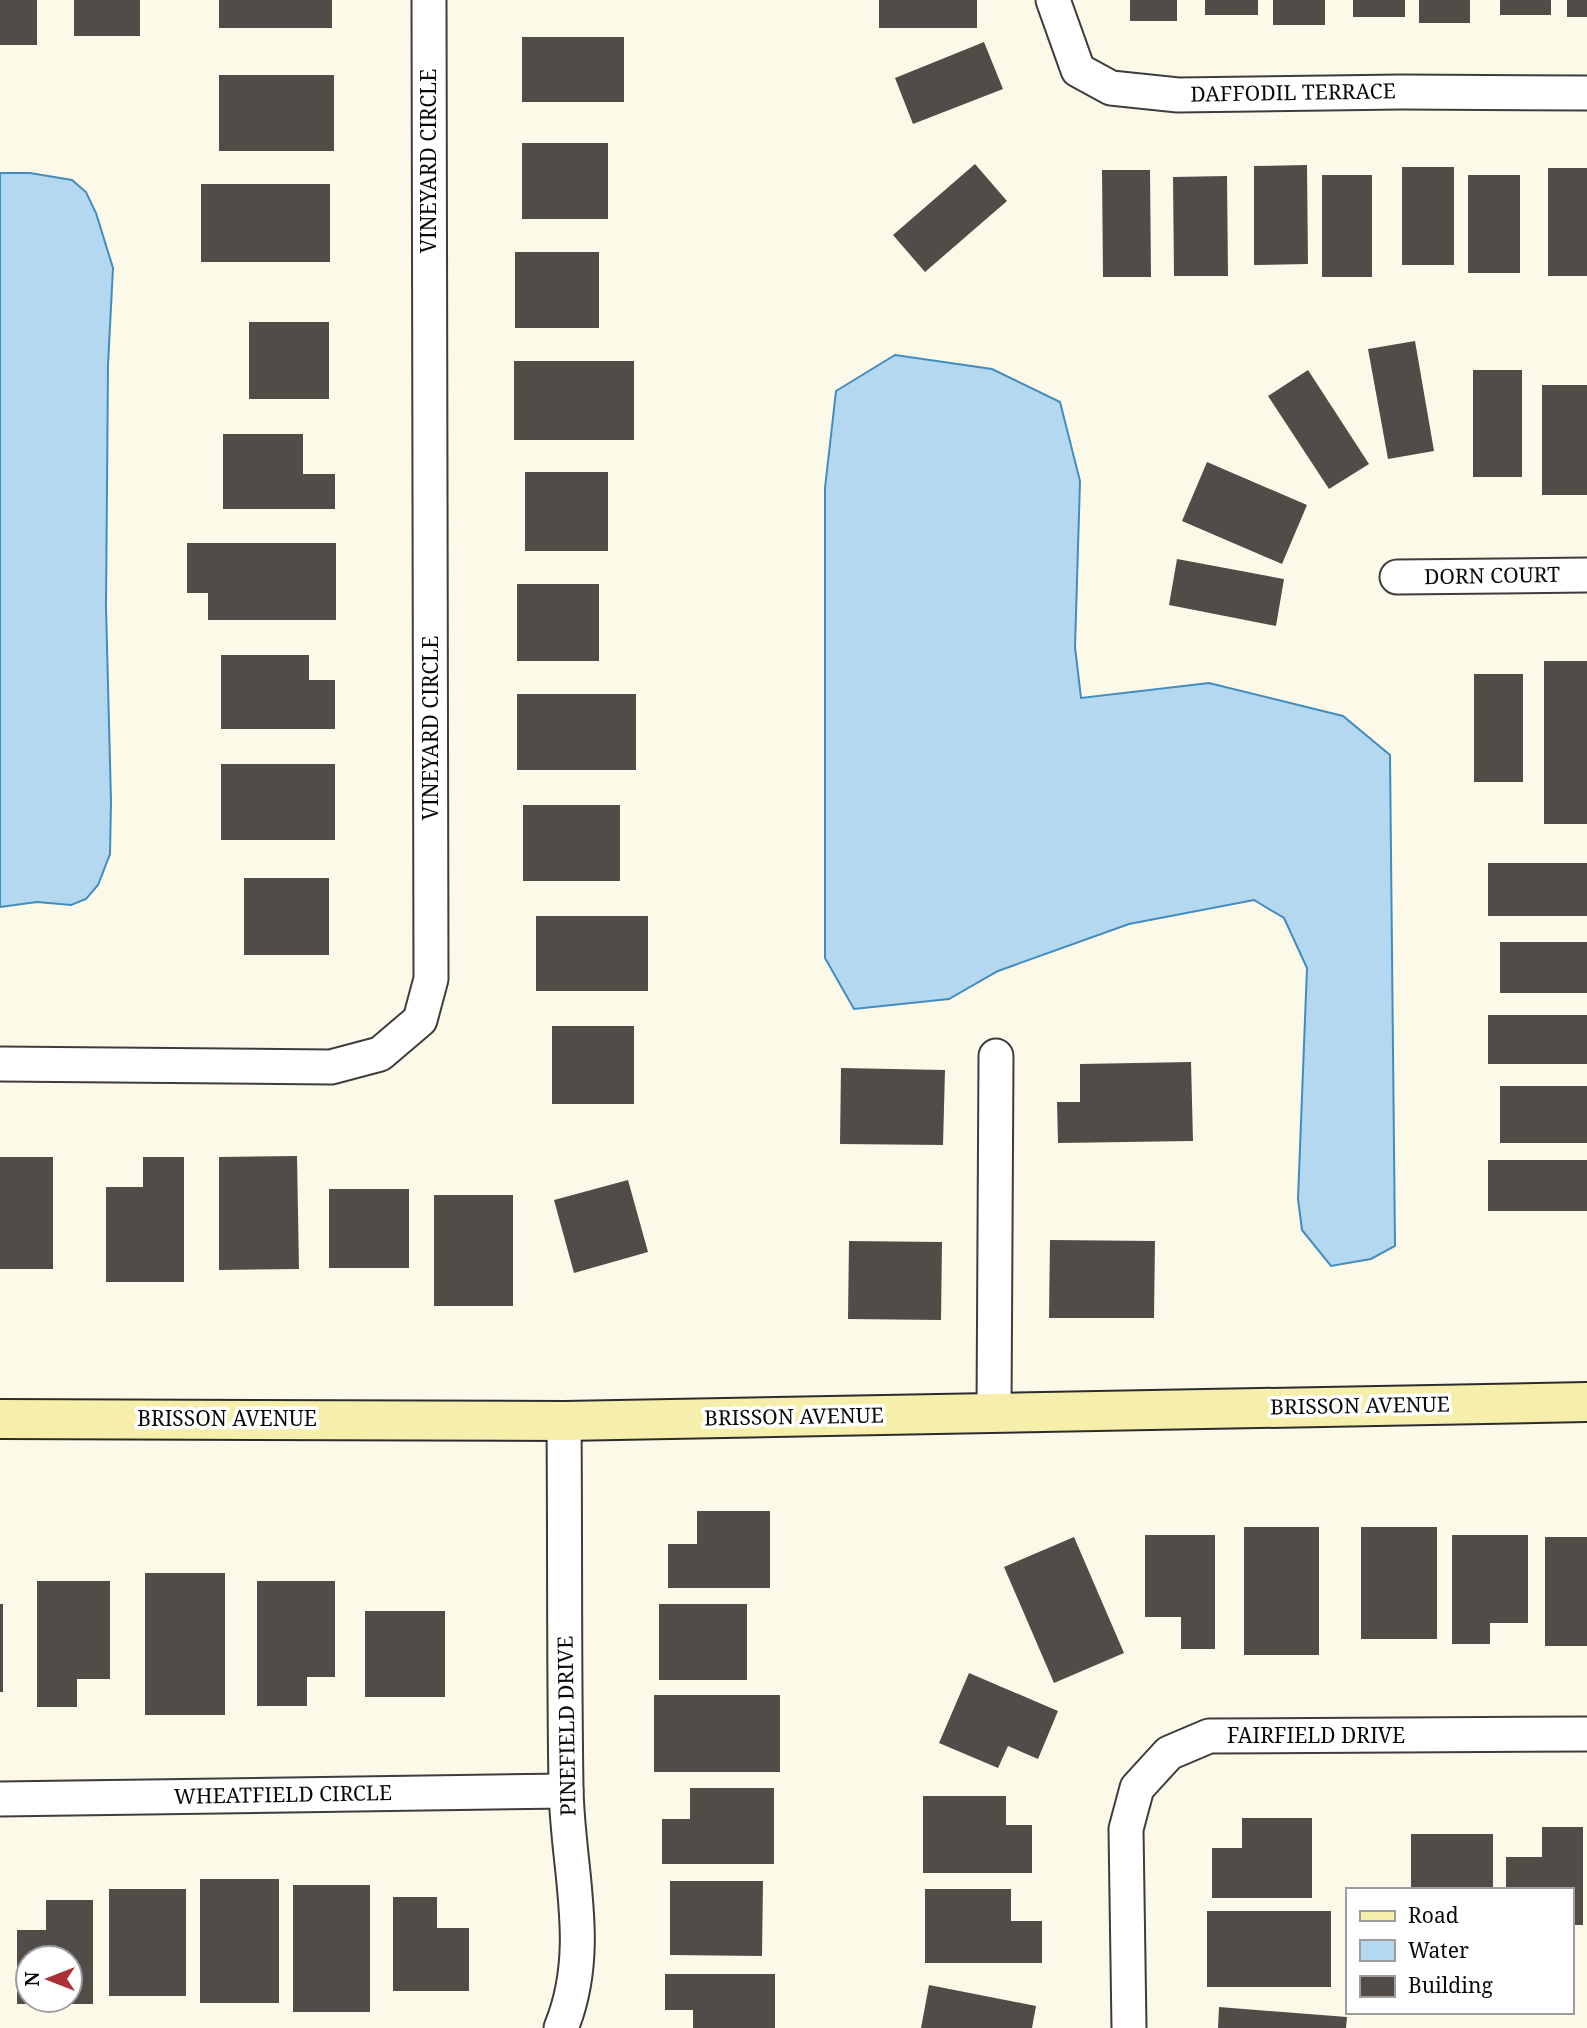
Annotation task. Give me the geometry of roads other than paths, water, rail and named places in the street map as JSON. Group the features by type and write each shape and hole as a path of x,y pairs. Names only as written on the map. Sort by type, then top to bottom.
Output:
{"street":[{"name":"VINEYARD CIRCLE","path":"0,1064 331,1067 380,1054 420,1020 431,979 429,0"},
{"name":"DAFFODIL TERRACE","path":"1053,0 1078,70 1111,88 1178,95 1587,93"},
{"name":"DORN COURT","path":"1397,577 1587,575"},
{"path":"994,1413 996,1056"},
{"name":"BRISSON AVENUE","path":"0,1419 564,1421 1587,1402"},
{"name":"PINEFIELD DRIVE","path":"561,2028 566,2017 575,1973 578,1920 566,1791 564,1421"},
{"name":"FAIRFIELD DRIVE","path":"1129,2028 1126,1829 1137,1788 1169,1753 1209,1736 1587,1734"},
{"name":"WHEATFIELD CIRCLE","path":"0,1798 566,1791"}],"water":[{"path":"0,173 30,173 72,180 86,192 96,213 113,268 108,365 106,607 110,854 98,885 86,899 71,905 37,902 0,907"},
{"path":"895,355 992,369 1060,402 1080,481 1075,647 1081,698 1209,683 1343,716 1390,755 1395,1246 1371,1259 1331,1266 1302,1230 1298,1199 1307,968 1284,918 1254,900 1129,924 998,971 949,999 854,1009 825,958 825,488 836,391"}]}
